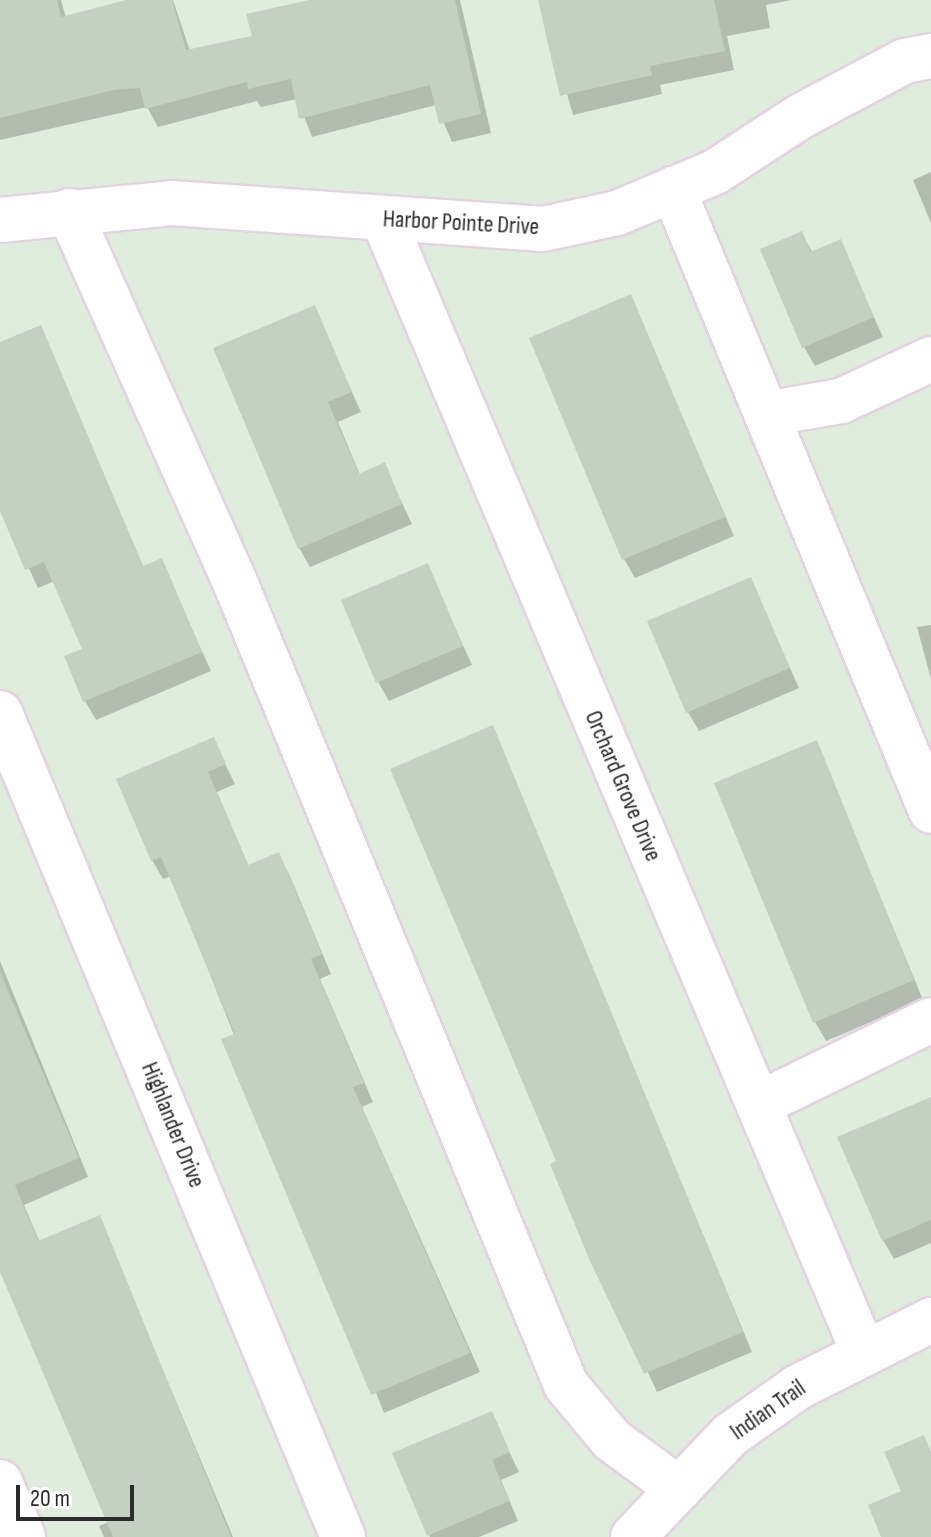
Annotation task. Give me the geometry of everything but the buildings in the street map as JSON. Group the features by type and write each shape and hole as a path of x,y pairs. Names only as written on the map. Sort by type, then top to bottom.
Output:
{"street":[{"name":"Harbor Pointe Drive","path":"0,220 69,211 277,205 384,221 543,229 617,213 673,189 905,61 931,56"},
{"path":"673,189 771,413 931,811"},
{"path":"69,211 237,587 566,1385 612,1440 679,1489"},
{"name":"Orchard Grove Drive","path":"384,221 863,1351"},
{"path":"771,413 841,401 931,359"},
{"name":"Highlander Drive","path":"0,713 343,1537"},
{"path":"759,1104 931,1020"},
{"name":"Indian Trail","path":"633,1537 730,1435 863,1351 931,1320"},
{"path":"0,1482 23,1537"}]}
